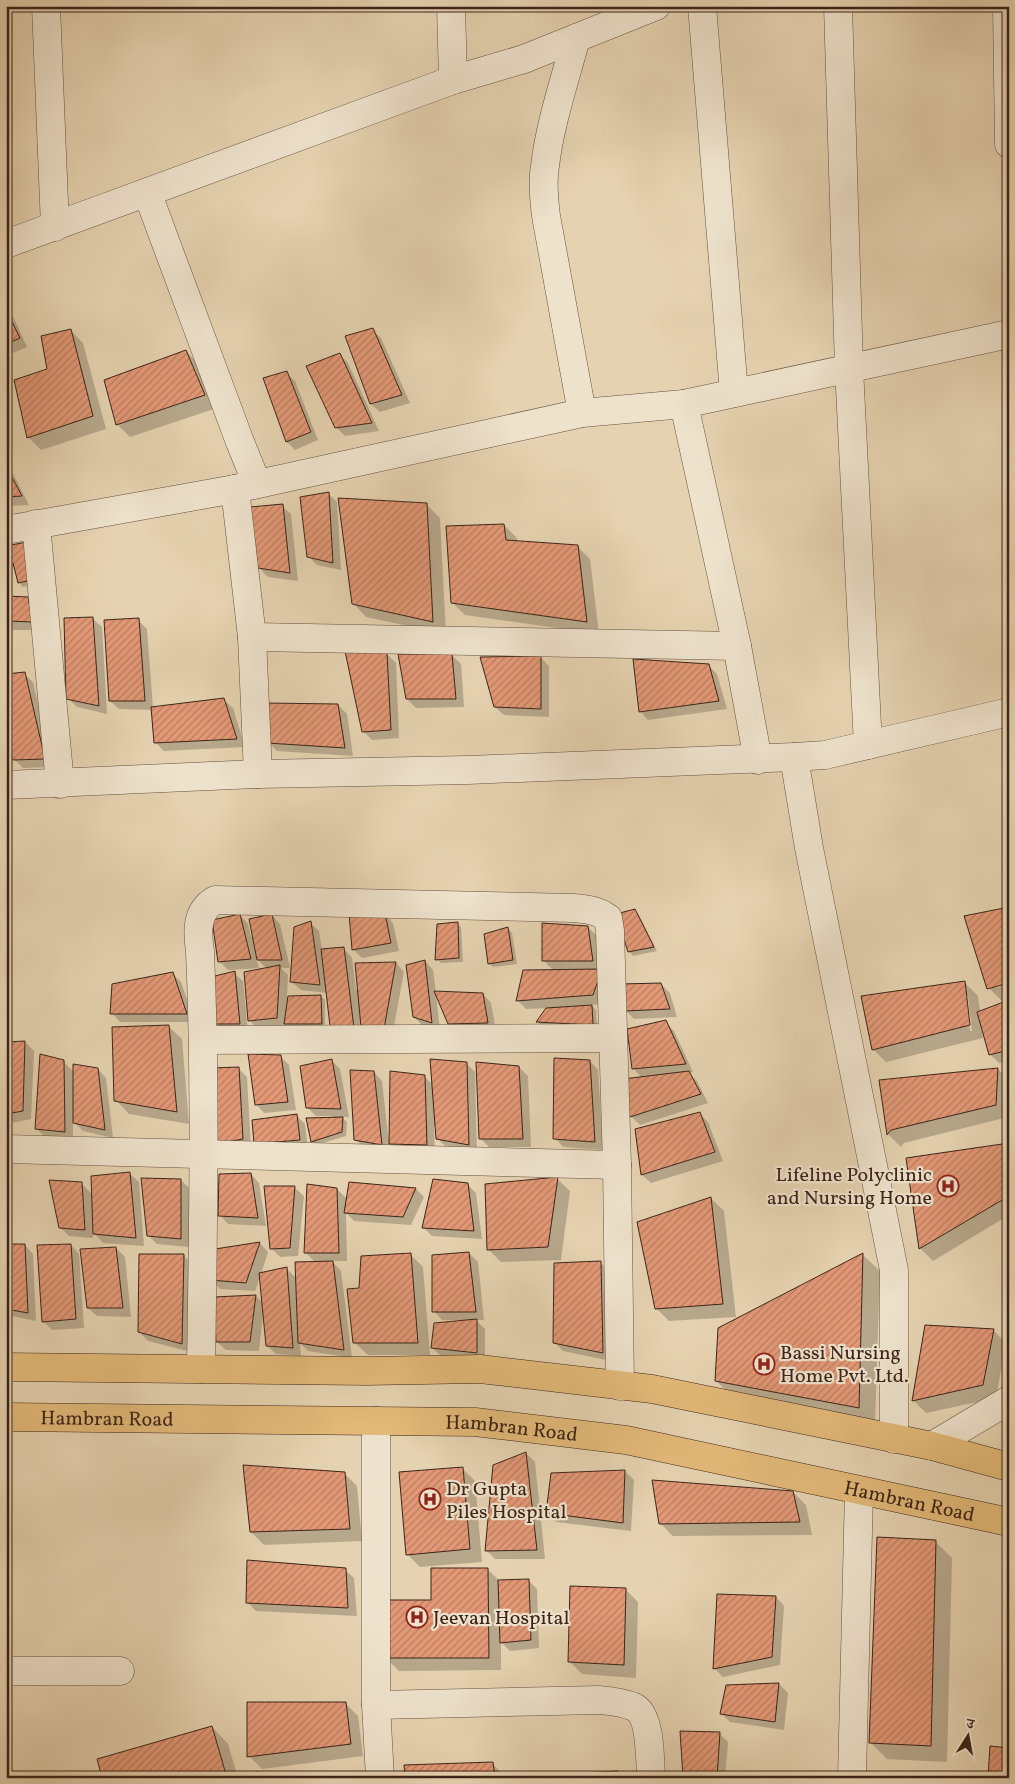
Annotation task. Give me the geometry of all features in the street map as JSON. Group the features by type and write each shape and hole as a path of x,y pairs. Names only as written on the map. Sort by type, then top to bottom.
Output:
{"main road":[{"path":"6,1366 366,1371 480,1370 652,1390 932,1446 1009,1467"},
{"name":"Hambran Road","path":"6,1417 475,1422 626,1440 1009,1522"}],"street":[{"path":"46,6 55,227"},
{"path":"451,6 453,80"},
{"path":"6,244 453,80 524,59 656,6"},
{"path":"702,6 734,393"},
{"path":"838,6 849,368 868,745"},
{"path":"1007,6 1009,144"},
{"path":"576,38 544,167 544,190 546,216 582,412"},
{"path":"147,192 240,442 246,487 258,774"},
{"path":"6,530 246,487 582,412 684,404 1009,334"},
{"path":"684,404 737,646 758,760"},
{"path":"36,524 60,784"},
{"path":"252,638 737,646"},
{"path":"6,785 258,774 468,770 758,760 796,769 825,754 1009,712"},
{"path":"796,769 809,848 894,1270 894,1439"},
{"path":"201,1369 204,1154 203,1040 198,937 199,921 206,905 215,900 573,908 600,912 608,918 610,932 617,1164 620,1386"},
{"path":"203,1040 613,1038"},
{"path":"6,1149 617,1164"},
{"path":"932,1446 1009,1400"},
{"path":"376,1421 376,1704 380,1778"},
{"path":"852,1778 860,1491"},
{"path":"6,1670 120,1671"},
{"path":"376,1704 599,1700 622,1703 636,1708 643,1719 647,1732 651,1778"}],"building":[{"path":"6,309 20,338 6,344"},
{"path":"373,328 402,395 370,404 345,336"},
{"path":"71,329 93,416 27,438 14,380 47,369 41,336"},
{"path":"186,350 205,395 116,425 104,380"},
{"path":"340,353 372,423 335,428 306,366"},
{"path":"287,371 311,432 286,442 263,378"},
{"path":"6,466 22,496 6,497"},
{"path":"329,492 333,563 307,557 300,497"},
{"path":"338,498 427,503 433,622 352,604"},
{"path":"283,504 290,573 258,568 250,507"},
{"path":"504,524 506,540 578,545 587,622 451,603 446,526"},
{"path":"27,542 32,580 18,583 13,563 6,564 6,546"},
{"path":"6,596 28,597 33,622 6,621"},
{"path":"93,617 99,706 66,699 64,618"},
{"path":"139,618 145,701 109,701 104,620"},
{"path":"345,651 387,653 391,730 362,732"},
{"path":"398,654 452,654 456,699 406,699"},
{"path":"541,656 541,709 494,707 480,657"},
{"path":"633,659 709,664 719,701 639,712"},
{"path":"25,672 45,759 13,760 6,740 6,674"},
{"path":"224,698 237,739 154,743 151,707"},
{"path":"265,703 338,704 345,748 267,743"},
{"path":"1009,907 1009,983 987,989 964,916"},
{"path":"635,909 654,947 628,952 616,914"},
{"path":"349,913 385,913 391,943 352,950"},
{"path":"240,914 251,959 218,962 212,920"},
{"path":"272,914 282,960 257,960 249,919"},
{"path":"311,921 320,985 290,982 294,927"},
{"path":"458,922 459,958 435,960 437,924"},
{"path":"542,923 588,926 593,961 542,961"},
{"path":"508,927 513,960 488,964 484,934"},
{"path":"344,947 354,1028 330,1026 321,949"},
{"path":"425,960 432,1023 413,1017 406,965"},
{"path":"396,962 384,1029 361,1027 355,963"},
{"path":"280,965 277,1018 248,1021 244,972"},
{"path":"602,969 593,995 516,1001 523,970"},
{"path":"235,971 240,1024 216,1024 211,977"},
{"path":"173,972 187,1014 110,1014 112,984"},
{"path":"965,981 970,1025 872,1050 861,996"},
{"path":"661,983 670,1009 624,1011 621,984"},
{"path":"434,991 483,993 488,1023 448,1024"},
{"path":"321,995 322,1024 284,1024 288,996"},
{"path":"1009,1000 1009,1050 989,1055 977,1012"},
{"path":"592,1005 593,1025 536,1022 546,1008"},
{"path":"666,1020 686,1064 632,1069 627,1029"},
{"path":"169,1025 177,1112 114,1101 112,1027"},
{"path":"25,1041 23,1111 6,1114 6,1042"},
{"path":"40,1054 64,1060 65,1132 35,1129"},
{"path":"248,1054 281,1055 288,1102 255,1105"},
{"path":"554,1058 590,1060 595,1142 553,1139"},
{"path":"332,1059 341,1109 306,1108 300,1066"},
{"path":"430,1059 467,1062 469,1145 436,1139"},
{"path":"476,1062 519,1066 523,1139 479,1139"},
{"path":"73,1064 98,1068 105,1130 73,1123"},
{"path":"239,1067 243,1139 216,1144 212,1068"},
{"path":"998,1068 996,1105 891,1130 887,1135 879,1080"},
{"path":"350,1070 374,1071 382,1145 354,1140"},
{"path":"390,1071 425,1075 427,1145 389,1144"},
{"path":"689,1071 701,1094 630,1117 623,1079"},
{"path":"700,1112 715,1152 641,1175 635,1129"},
{"path":"297,1114 300,1140 254,1144 252,1120"},
{"path":"343,1117 342,1132 311,1142 306,1118"},
{"path":"1009,1143 1009,1196 919,1249 906,1158"},
{"path":"130,1172 136,1238 93,1234 91,1176"},
{"path":"251,1173 258,1218 218,1216 219,1174"},
{"path":"558,1177 548,1247 487,1250 485,1184"},
{"path":"141,1178 181,1179 181,1239 147,1236"},
{"path":"433,1179 468,1183 474,1231 422,1228"},
{"path":"49,1180 82,1182 85,1230 59,1228"},
{"path":"349,1182 416,1188 403,1217 344,1213"},
{"path":"307,1184 337,1188 339,1253 304,1253"},
{"path":"264,1186 295,1186 290,1248 270,1249"},
{"path":"711,1197 723,1304 655,1309 637,1222"},
{"path":"260,1242 246,1283 210,1280 215,1249"},
{"path":"6,1244 25,1244 28,1313 6,1309"},
{"path":"71,1244 76,1319 42,1322 37,1245"},
{"path":"116,1247 123,1308 87,1308 80,1249"},
{"path":"469,1252 476,1312 432,1312 432,1255"},
{"path":"411,1253 418,1343 353,1343 347,1289 359,1288 361,1256"},
{"path":"863,1253 859,1408 715,1381 718,1328"},
{"path":"139,1254 184,1254 182,1344 138,1332"},
{"path":"333,1261 344,1350 298,1343 295,1262"},
{"path":"601,1261 603,1353 553,1343 554,1263"},
{"path":"287,1267 293,1348 266,1346 259,1273"},
{"path":"256,1295 250,1342 216,1342 214,1297"},
{"path":"477,1319 477,1353 431,1348 434,1323"},
{"path":"925,1325 994,1329 983,1385 912,1401"},
{"path":"526,1452 537,1550 485,1551 493,1465"},
{"path":"243,1465 345,1472 350,1529 250,1532"},
{"path":"463,1467 470,1549 406,1555 399,1472"},
{"path":"625,1470 623,1523 546,1513 551,1473"},
{"path":"652,1480 793,1491 800,1522 659,1524"},
{"path":"877,1537 936,1540 931,1746 869,1743"},
{"path":"247,1560 346,1568 348,1608 246,1603"},
{"path":"431,1568 488,1568 489,1658 385,1658 385,1600 431,1600"},
{"path":"529,1579 531,1640 500,1643 498,1580"},
{"path":"570,1586 626,1588 624,1665 568,1662"},
{"path":"717,1594 776,1596 772,1657 713,1669"},
{"path":"779,1683 775,1722 720,1714 726,1685"},
{"path":"247,1702 346,1702 351,1744 247,1757"},
{"path":"212,1726 227,1778 102,1778 97,1759"},
{"path":"680,1731 720,1732 717,1778 683,1778"},
{"path":"990,1746 1009,1748 1009,1778 988,1778"},
{"path":"493,1762 495,1778 405,1778 404,1765"},
{"path":"618,1771 618,1778 524,1778 524,1776"},
{"path":"256,1772 357,1778 256,1778"}],"place":[{"name":"Lifeline Polyclinic and Nursing Home","path":"948,1186"},
{"name":"Bassi Nursing Home Pvt. Ltd.","path":"764,1364"},
{"name":"Dr Gupta Piles Hospital","path":"430,1499"},
{"name":"Jeevan Hospital","path":"417,1617"}]}
